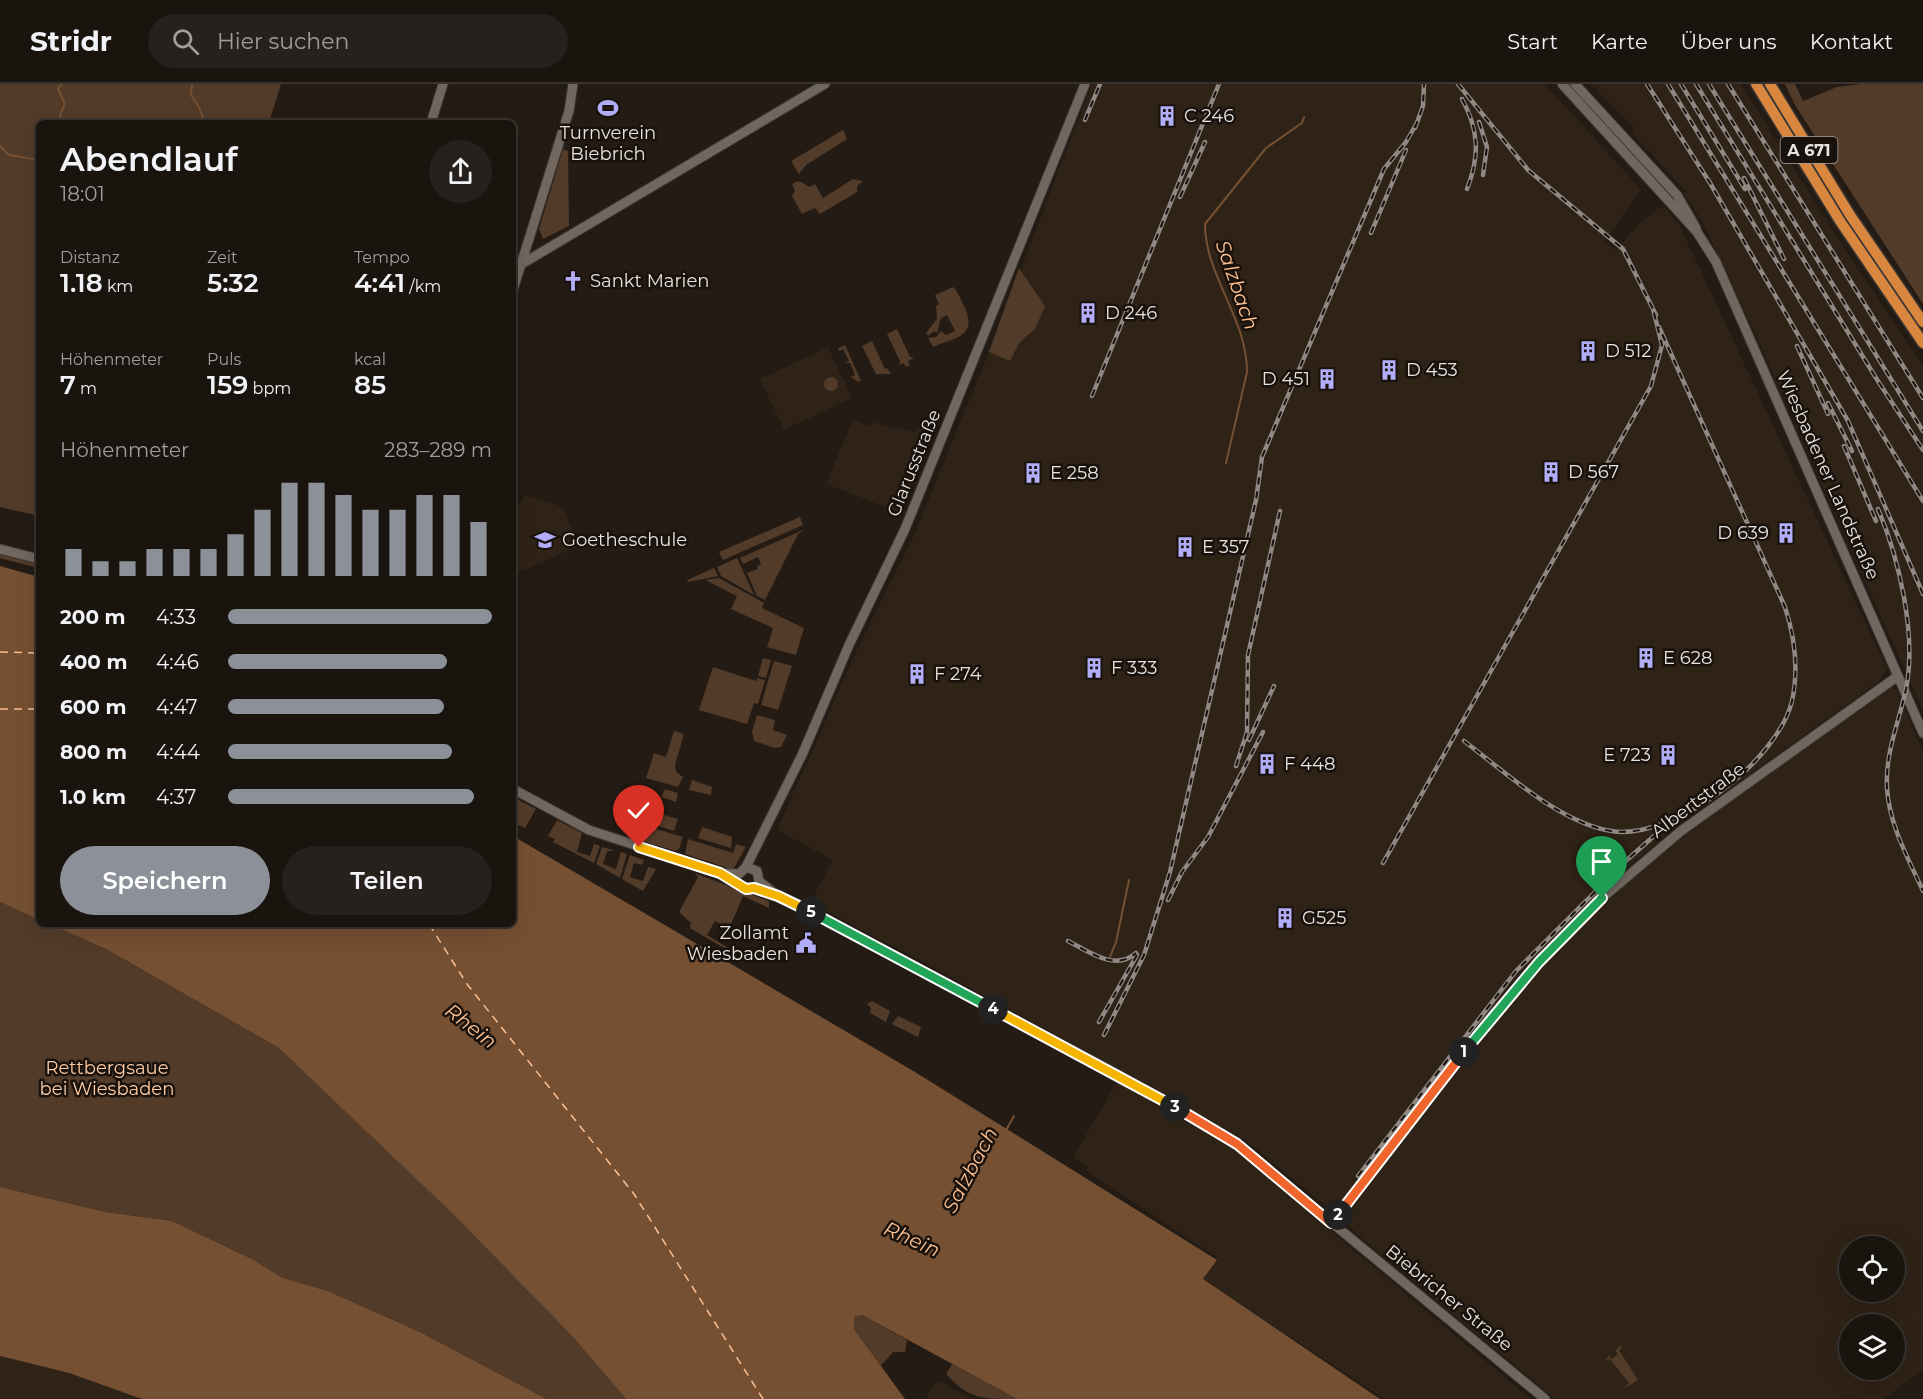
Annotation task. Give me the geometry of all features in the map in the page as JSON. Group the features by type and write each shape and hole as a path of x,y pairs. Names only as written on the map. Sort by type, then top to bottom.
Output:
{"highway":[{"name":"A 671","path":"1756,84 1840,221 1923,343"},
{"name":"A 671","path":"1770,84 1850,215 1923,322"}],"street":[{"path":"432,120 443,84"},
{"path":"516,279 569,111 573,84"},
{"path":"520,265 825,84"},
{"name":"Glarusstraße","path":"745,873 807,744 849,645 905,529 1084,84"},
{"name":"Wiesbadener Landstraße","path":"1562,84 1697,232"},
{"name":"Wiesbadener Landstraße","path":"1575,84 1684,204 1732,298 1923,733"},
{"path":"0,549 36,558"},
{"name":"Albertstraße","path":"1331,1223 1487,1021 1539,962 1602,898 1681,831 1898,676"},
{"name":"Biebricher Straße","path":"516,791 589,830 720,873 745,873 746,889 757,884 1117,1074 1233,1141 1545,1399"},
{"path":"745,873 759,873 757,884"}],"shaded area":[{"path":"1092,84 1545,84 1641,189 1604,242 1616,250 1639,224 1660,207 1665,208 1679,224 1887,669 1878,682 1677,826 1635,861 1572,920 1514,981 1475,1028 1336,1209 1331,1210 1245,1140 916,958 810,903 833,860 777,830 856,652 915,533 987,357"},
{"path":"1591,84 1741,84 1830,226 1923,366 1923,711 1759,342 1703,223 1684,194 1686,191 1633,134 1634,127"},
{"path":"828,347 852,398 784,430 760,379"},
{"path":"853,419 868,426 873,422 897,430 898,427 914,432 927,419 939,419 901,513 826,484"},
{"name":"Goetheschule","path":"525,495 563,507 579,546 516,574 516,511"},
{"path":"1891,688 1895,689 1923,752 1923,1370 1883,1399 1555,1399 1345,1223 1344,1218 1508,1006 1585,922 1648,865 1714,813"},
{"path":"1117,1082 1232,1148 1531,1399 1384,1399 1202,1279 1218,1258 1086,1171 1088,1167 1073,1157"},
{"path":"0,1356 69,1373 142,1399 0,1399"},
{"path":"939,1381 974,1399 927,1399 931,1388"}],"green space":[{"path":"0,84 281,84 270,120 36,120 36,515 0,507"},
{"path":"1785,84 1795,84 1803,101 1837,87 1861,84 1923,84 1923,304 1795,105"},
{"path":"843,130 847,139 806,165 799,174 791,161"},
{"path":"563,149 568,151 569,226 543,239 539,229"},
{"path":"853,179 863,181 857,186 857,192 820,214 815,208 802,214 792,196 795,191 792,184 799,181 809,187 815,184 823,198"},
{"path":"1019,268 1045,306 1035,329 1019,343 1010,361 989,352"},
{"path":"953,287 968,318 966,331 955,339 933,347 928,338 936,337 941,331 946,335 955,331 947,315 941,318 937,333 934,331 928,336 926,333 937,319 936,306 939,304 935,295"},
{"path":"897,329 910,357 914,358 908,361 910,365 906,367 903,363 899,365 900,361 887,334"},
{"path":"872,341 885,369 887,368 891,374 876,374 862,346"},
{"path":"845,345 861,381 858,382 851,377 855,375 850,363 845,363 849,361 843,349 839,351 838,348"},
{"path":"831,377 836,379 838,384 836,389 831,391 826,389 824,384 826,379"},
{"path":"800,517 803,525 723,560 719,552"},
{"path":"805,529 798,534 765,600 757,596 747,573 758,569 757,566 761,564 758,557 743,564 740,558"},
{"path":"0,553 35,562 34,567 0,558"},
{"path":"737,558 754,595 721,576 717,567"},
{"path":"714,568 718,576 688,582 687,580"},
{"path":"719,578 764,603 762,608 804,628 796,655 767,647 773,628 731,609 737,596 705,580"},
{"path":"763,658 771,660 766,678 758,676"},
{"path":"774,661 792,666 778,710 761,705"},
{"path":"713,667 756,681 757,678 765,680 758,704 754,703 747,724 699,710"},
{"path":"757,715 775,720 773,730 787,735 781,747 775,748 754,741 752,732"},
{"path":"674,731 684,734 675,765 676,772 683,777 678,787 646,778 654,753 666,757"},
{"path":"692,780 712,787 711,795 689,790"},
{"path":"665,789 678,793 676,802 661,797"},
{"path":"516,799 536,809 525,828 516,824"},
{"path":"647,810 678,819 674,831 633,818 635,812 645,816"},
{"path":"557,820 582,833 577,852 590,856 594,844 600,846 594,863 553,842 555,839 548,836"},
{"path":"633,822 683,837 679,849 675,851 629,837"},
{"path":"702,827 732,837 731,848 698,838"},
{"path":"688,839 733,853 736,844 746,847 734,868 731,869 685,854"},
{"path":"602,847 616,851 607,851 603,864 616,869 621,852 627,854 620,878 596,864"},
{"path":"630,855 644,860 642,865 634,863 630,877 643,881 648,867 656,869 643,891 622,879"},
{"path":"694,873 769,901 769,908 743,896 729,929 715,921 707,935 730,949 729,951 690,928 691,923 679,912 698,877"},
{"name":"Rettbergsaue bei Wiesbaden","path":"0,902 36,919 36,927 56,927 106,949 279,1048 360,1122 451,1212 572,1336 626,1399 547,1399 420,1332 328,1291 283,1278 252,1259 172,1221 106,1212 0,1187"},
{"path":"872,1001 890,1011 886,1022 870,1013 871,1008 867,1004"},
{"path":"898,1016 921,1027 918,1037 892,1024"},
{"path":"862,1315 907,1340 905,1352 893,1352 881,1366 854,1329 854,1317"},
{"path":"1620,1346 1622,1347 1619,1350 1638,1380 1625,1388 1629,1383 1610,1359 1604,1361 1609,1356 1612,1359 1618,1354 1615,1351"},
{"path":"952,1364 1017,1399 985,1398 969,1393 946,1374"}],"water":[{"path":"0,566 36,576 36,919 0,902"},
{"name":"Rhein","path":"516,838 915,1072 1217,1260 1203,1279 1380,1399 1017,1399 862,1315 854,1317 854,1329 905,1399 626,1399 572,1336 451,1212 279,1048 106,949 56,927 516,927"},
{"path":"0,1187 106,1212 172,1221 252,1259 283,1278 328,1291 420,1332 547,1399 142,1399 69,1373 0,1356"}],"waterway":[{"path":"61,84 58,89 65,104 60,115 61,120"},
{"path":"192,84 191,95 204,120"},
{"name":"Salzbach","path":"1226,463 1247,372 1240,333 1212,261 1205,224 1266,148 1302,123 1304,117"},
{"path":"0,146 9,155 36,160"},
{"name":"Salzbach","path":"1110,957 1116,942 1129,880"},
{"name":"Salzbach","path":"1005,1132 1014,1116"}],"ferry route":[{"path":"0,652 36,653"},
{"path":"0,709 36,709"},
{"path":"431,927 467,984 634,1194 763,1399"}],"railway":[{"path":"1085,120 1100,84"},
{"path":"1092,396 1219,84"},
{"path":"1415,128 1423,106 1424,84"},
{"path":"1458,84 1528,170 1623,249 1656,315"},
{"path":"1647,84 1710,183 1848,421 1923,594"},
{"path":"1668,84 1923,501"},
{"path":"1681,84 1745,189"},
{"path":"1696,84 1876,378 1923,450"},
{"path":"1709,84 1923,431"},
{"path":"1728,84 1923,398"},
{"path":"1462,99 1472,122 1476,143 1474,165 1467,189"},
{"path":"1104,1035 1144,955 1170,872 1256,500 1262,457 1384,169 1406,142 1418,121"},
{"path":"1479,122 1487,147 1483,175"},
{"path":"1180,197 1205,142"},
{"path":"1371,233 1406,150"},
{"path":"1744,178 1784,259"},
{"path":"1383,863 1651,386 1662,345 1653,309"},
{"path":"1464,741 1534,795 1572,818 1611,831 1636,831 1663,823 1692,810 1720,792 1767,748 1783,724 1792,701 1795,677 1793,642 1785,607 1659,327"},
{"path":"1797,346 1828,414"},
{"path":"1828,403 1852,451"},
{"path":"1844,446 1876,521"},
{"path":"1878,509 1899,574 1908,622 1909,645 1906,689 1888,762 1887,788 1891,815 1900,841 1923,891"},
{"path":"1236,766 1247,732 1248,655 1280,511"},
{"path":"1249,740 1274,686"},
{"path":"1168,900 1182,872 1208,837 1263,732"},
{"path":"1358,1176 1516,971 1628,859 1663,828"},
{"path":"1068,941 1102,958 1111,960 1119,961 1136,953"},
{"path":"1099,1022 1137,955"}],"place":[{"name":"Turnverein Biebrich","path":"608,108"},
{"name":"C 246","path":"1167,116"},
{"name":"Sankt Marien","path":"573,281"},
{"name":"D 246","path":"1088,313"},
{"name":"D 512","path":"1588,351"},
{"name":"D 453","path":"1389,370"},
{"name":"D 451","path":"1327,379"},
{"name":"D 567","path":"1551,472"},
{"name":"E 258","path":"1033,473"},
{"name":"D 639","path":"1786,533"},
{"name":"Goetheschule","path":"545,540"},
{"name":"E 357","path":"1185,547"},
{"name":"E 628","path":"1646,658"},
{"name":"F 333","path":"1094,668"},
{"name":"F 274","path":"917,674"},
{"name":"E 723","path":"1668,755"},
{"name":"F 448","path":"1267,764"},
{"name":"G525","path":"1285,918"},
{"name":"Zollamt Wiesbaden","path":"806,943"}],"route":[{"path":"639,847 720,873 746,889 754,888 778,896 1117,1074 1233,1141 1331,1223 1487,1021 1539,962 1602,898"}]}
